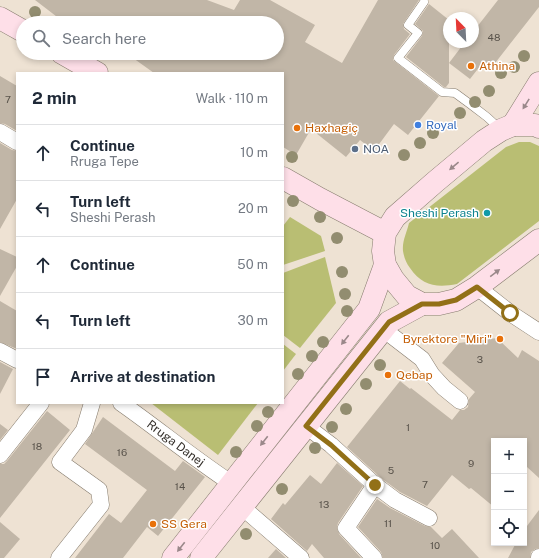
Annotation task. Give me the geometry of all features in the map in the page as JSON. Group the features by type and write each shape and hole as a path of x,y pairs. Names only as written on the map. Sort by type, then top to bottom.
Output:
{"main road":[{"path":"0,18 16,27"},
{"path":"74,60 95,72"},
{"path":"507,128 539,83"},
{"path":"539,127 535,125 507,128 484,141 395,217 385,233 383,251 385,265 393,279 406,296 422,304 439,304 456,300 477,287 539,240"},
{"path":"284,179 385,233"},
{"path":"173,558 369,309 385,265"},
{"path":"201,558 389,322 422,304"}],"street":[{"path":"0,132 16,141"},
{"path":"477,287 510,313 539,332"},
{"path":"383,329 422,359 432,375 444,388 460,401"},
{"path":"0,351 16,359"},
{"path":"0,455 40,404"},
{"path":"59,558 101,505 99,490 60,462 84,430 92,404"},
{"name":"Rruga Danej","path":"122,404 154,426 204,465 231,483"},
{"path":"306,426 331,445 375,485 395,500 429,518"},
{"path":"374,558 346,528 375,485"},
{"path":"242,507 301,558"}],"lane":[{"path":"424,2 408,25 418,33 398,58 442,92 455,93 487,116 507,128"}],"green space":[{"path":"519,142 530,142 539,146 539,221 457,284 443,286 430,284 420,279 405,260 403,253 403,244 409,223 506,147"},
{"path":"290,217 321,236 325,251 284,265 284,225"},
{"path":"325,257 336,303 300,348 284,336 284,273"},
{"path":"284,345 296,354 284,370"},
{"path":"152,404 257,404 218,455"}],"building":[{"path":"35,0 207,0 234,10 240,0 270,0 315,25 305,42 342,63 378,0 419,0 403,24 404,29 410,34 394,55 393,60 439,96 408,135 394,124 374,151 360,140 346,157 311,129 296,155 284,148 284,72 153,72 136,60 284,60 284,16 56,16"},
{"path":"498,0 539,0 539,7 492,67 484,61 470,79 449,63 460,48 479,48 479,24"},
{"path":"429,4 443,15 443,48 449,48 449,83 446,87 406,57 422,36 423,31 415,24"},
{"path":"0,76 16,85 16,130 0,123"},
{"path":"0,143 16,151 16,201 0,229"},
{"path":"0,249 16,257 16,268 0,296"},
{"path":"0,301 16,310 16,349 0,342"},
{"path":"497,338 518,358 522,350 539,361 539,478 527,467 527,438 491,438 491,505 452,475 427,506 400,492 381,478 347,447 400,381 452,420 460,410 464,410 468,407 469,399 475,392 442,363 459,343"},
{"path":"0,362 13,369 0,394"},
{"path":"47,411 70,430 0,518 0,464 4,464 7,461"},
{"path":"103,417 175,471 183,461 205,477 158,536 147,527 123,558 75,558 109,514 121,523 147,490 85,444"},
{"path":"0,424 8,430 0,440"},
{"path":"337,463 363,486 338,523 337,527 339,534 361,558 324,558 312,544 307,551 271,519 283,503 285,505 310,475 321,484"},
{"path":"377,499 390,508 425,526 431,527 442,538 452,529 479,558 383,558 381,552 358,527"},
{"path":"539,510 539,548 531,552 530,558 508,558 514,546 527,546 527,526"},
{"path":"0,522 20,539 4,558 0,558"},
{"path":"276,549 286,558 268,558"}],"place":[{"name":"Athina","path":"471,66"},
{"name":"Royal","path":"418,125"},
{"name":"Haxhagiç","path":"297,128"},
{"name":"NOA","path":"355,149"},
{"name":"Sheshi Perash","path":"487,213"},
{"name":"Byrektore \"Miri\"","path":"500,339"},
{"name":"Qebap","path":"388,375"},
{"name":"SS Gera","path":"153,524"}],"route":[{"path":"375,485 331,445 306,426 389,322 422,304 439,304 456,300 477,287 510,313"}]}
